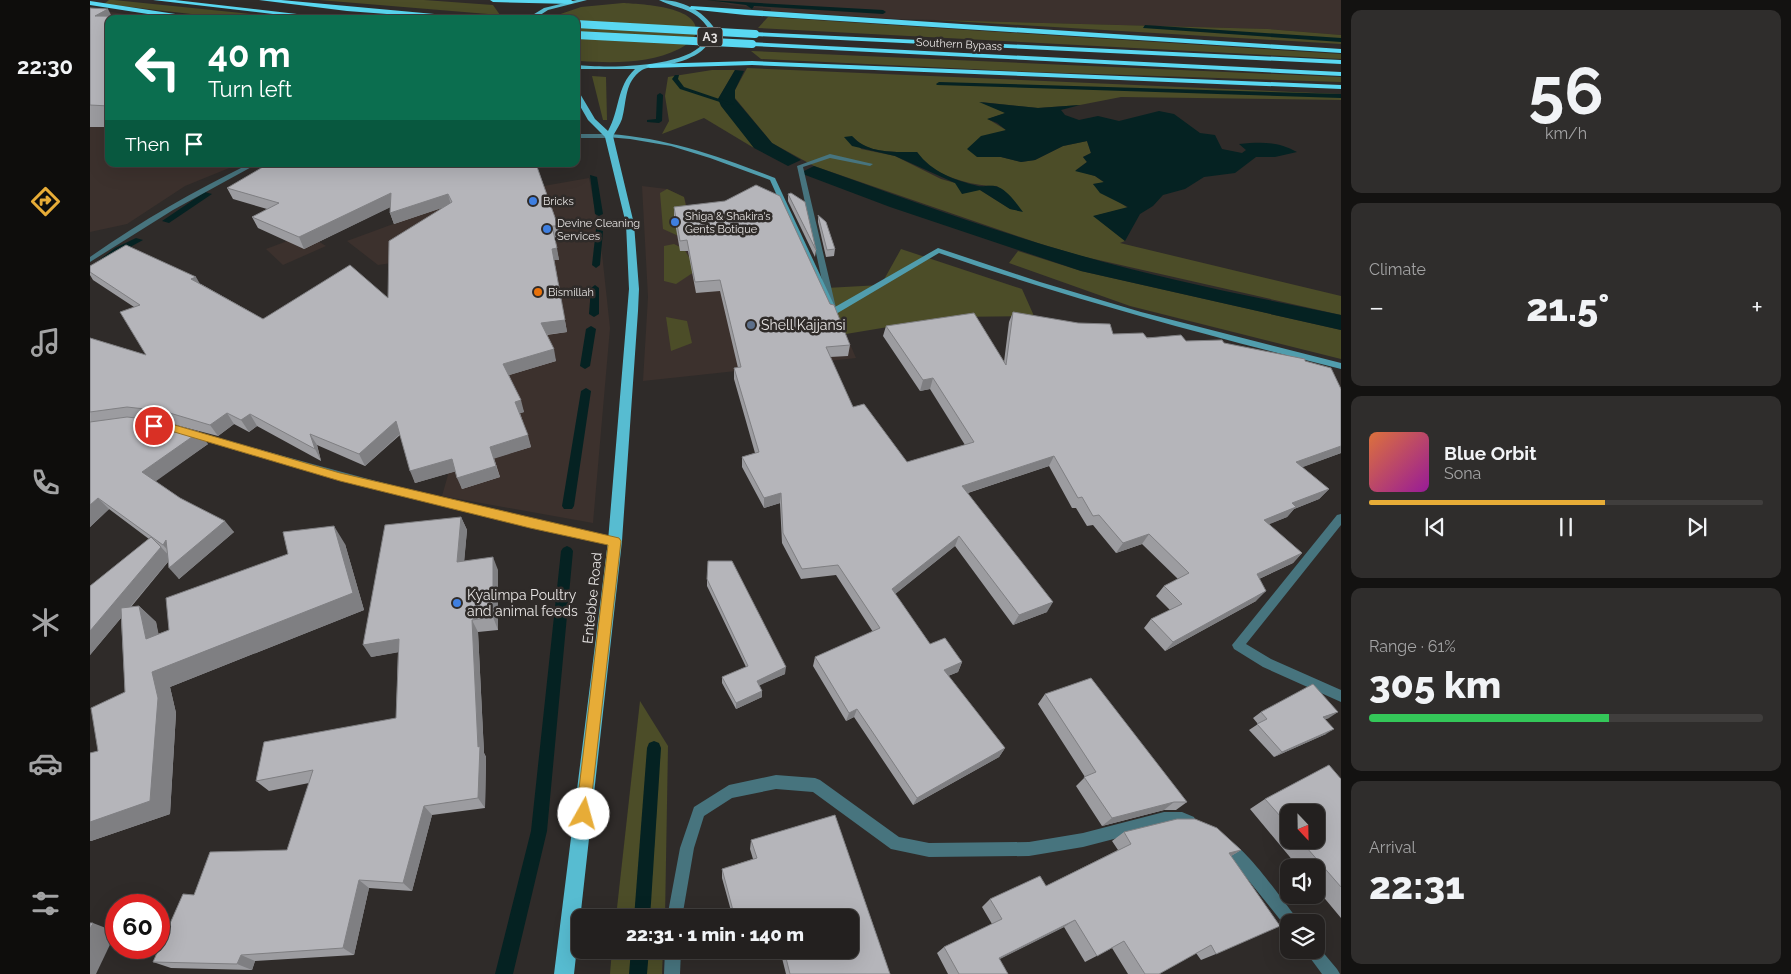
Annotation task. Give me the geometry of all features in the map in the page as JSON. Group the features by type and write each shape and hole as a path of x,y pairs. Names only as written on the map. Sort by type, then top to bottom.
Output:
{"highway":[{"path":"156,0 299,15"},
{"path":"262,0 430,15"},
{"path":"493,0 576,1"},
{"path":"90,4 167,15"},
{"path":"691,8 745,14 1341,50"},
{"name":"Southern Bypass","path":"580,24 1341,62"},
{"name":"Southern Bypass","path":"580,35 1341,74"},
{"path":"647,66 752,63 1341,87"}],"main road":[{"path":"536,15 546,9 584,0"},
{"name":"A3","path":"580,68 614,70 647,66 698,51 709,40 712,29 706,20 691,8 662,0"},
{"name":"A3","path":"609,136 619,116 622,90 627,80 647,66"},
{"path":"580,99 592,120 609,136"},
{"name":"Entebbe Road","path":"564,974 615,541 634,289 630,224 609,136"}],"street":[{"path":"580,136 646,139 685,148 772,179 833,312"},
{"path":"833,312 800,166 830,156 870,164"},
{"path":"90,260 120,238 208,186 248,167"},
{"path":"833,312 938,250 1009,276 1216,336 1341,366"},
{"path":"180,430 340,477 538,525 615,541"},
{"path":"1341,518 1238,645 1267,664 1341,696"},
{"path":"676,909 687,848 699,812 729,792 776,782 815,784 896,844 930,850 1030,849 1083,840 1164,819 1182,819 1200,826"},
{"path":"1216,836 1242,861 1285,914"},
{"path":"672,974 673,959"},
{"path":"1320,959 1332,974"}],"shaded area":[{"path":"712,0 1341,0 1341,35 1268,29 898,19 771,11 771,9 731,5"},
{"path":"90,9 132,15 105,15 105,167 232,167 185,186 127,224 90,232"},
{"path":"589,178 600,235 610,328 593,523 442,496 459,436 461,253 378,265 347,241 453,202"},
{"path":"642,186 667,189 684,197 702,251 826,288 856,358 643,381 648,297"},
{"path":"306,234 326,246 283,265 266,249"}],"green space":[{"path":"109,0 114,0 261,15 200,15 104,4"},
{"path":"319,0 424,0 493,5 500,15"},
{"path":"623,3 666,8 688,16 694,23 696,34 682,47 667,54 643,60 617,62 580,61 580,15 558,15 581,7"},
{"path":"768,17 1341,54 1341,59 758,28"},
{"path":"934,20 1268,29 1341,35 1341,44"},
{"path":"751,51 1341,77 1341,82 1034,72 761,59"},
{"path":"747,68 1341,94 1341,100 1121,97 1080,105 1038,108 981,102 1006,113 988,119 1006,130 977,157 1001,157 1021,162 1035,160 1063,146 1087,141 1091,153 1083,157 1087,162 1076,170 1095,176 1105,183 1093,184 1128,208 1094,216 1125,241 1120,243 1341,296 1341,315 1081,256 814,166 772,143 735,98 735,90","holes":["852,136 858,142 882,151 917,152 928,166 945,175 971,183 997,186 1022,211 1010,209 980,190 941,179 895,156 861,149"]},
{"path":"712,70 735,70 718,99 754,148 704,118 662,134 669,121 665,96 668,77"},
{"path":"592,76 606,77 607,120 603,120"},
{"path":"667,189 684,197 691,230 683,238 663,229 660,193"},
{"path":"674,244 684,249 697,270 676,284 664,281 664,246"},
{"path":"901,249 1022,289 1034,316 948,317 846,334 826,288 881,285"},
{"path":"1018,251 1081,271 1341,330 1341,359 1130,306 1009,263"},
{"path":"666,317 687,321 692,343 671,351"},
{"path":"640,701 668,746 665,909 617,909"},
{"path":"611,959 663,959 662,974 610,974"}],"water":[{"path":"735,70 744,71 735,90 735,99 772,143 801,160 788,166 754,148 721,106 718,99"},
{"path":"979,102 1038,108 1080,105 1061,110 1065,115 1079,120 1098,116 1119,121 1159,111 1174,114 1200,133 1215,135 1222,149 1242,153 1246,150 1239,144 1262,143 1276,144 1297,152 1275,157 1256,157 1235,173 1204,177 1185,189 1163,195 1153,206 1140,214 1125,241 1093,216 1128,207 1100,193 1093,184 1104,182 1095,176 1075,171 1087,162 1083,157 1091,153 1087,141 1063,146 1035,160 1021,162 1001,157 977,157 967,149 981,136 1006,130 997,123 987,119 1005,113"},
{"path":"852,136 866,146 882,151 917,152 929,165 960,181 978,186 998,187 1015,201 1023,212 1010,209 980,190 962,194 955,183 895,156 852,146 844,137"},
{"path":"814,166 979,224 1079,255 1177,280 1341,315 1341,330 1081,271 890,207 800,173"}],"building":[{"path":"90,8 108,9 95,16 105,16 105,106 90,105"},
{"path":"263,167 537,167 558,226 552,226 557,248 552,249 565,320 541,323 554,349 503,364 521,400 515,402 528,435 490,447 496,466 457,478 452,459 410,471 396,421 359,454 310,434 315,449 250,414 241,420 227,413 210,425 163,411 127,407 90,412 90,338 146,355 120,312 140,305 90,272 90,266 126,245 196,277 191,279 263,319 350,265 388,298 389,241 452,202 448,194 390,213 391,193 299,237 252,217 279,203 227,188"},
{"path":"756,185 780,196 830,304 834,305 850,345 826,347 853,407 864,404 907,462 974,442 933,378 923,380 886,326 974,313 1006,365 1013,312 1078,323 1110,324 1113,334 1143,333 1147,338 1181,335 1186,341 1222,340 1224,343 1305,359 1305,361 1331,368 1341,389 1341,446 1296,462 1329,489 1292,503 1296,507 1264,520 1302,553 1257,574 1266,591 1173,642 1151,619 1182,604 1164,586 1189,573 1149,534 1123,543 1099,515 1093,516 1082,497 1078,498 1054,456 962,486 1053,602 1019,615 959,536 892,589 930,644 945,638 962,662 944,670 1005,748 917,798 857,709 849,713 815,657 880,628 838,565 802,569 783,533 781,493 764,498 742,457 759,452 734,368 741,367 720,280 695,282 687,240 680,241 674,207 725,201"},
{"path":"791,193 805,202 816,250 788,194"},
{"path":"818,215 826,222 835,249 827,250"},
{"path":"127,417 162,421 199,432 142,472 180,498 225,521 169,568 166,540 163,545 98,498 90,505 90,422"},
{"path":"461,517 457,562 493,557 493,617 472,620 478,747 480,746 478,798 424,806 403,883 359,880 343,948 241,955 237,964 153,962 154,959 170,959 170,923 183,894 194,895 210,852 287,850 313,770 256,781 264,742 396,718 399,639 363,645 385,525"},
{"path":"334,526 353,593 152,672 158,698 150,801 90,822 90,753 98,751 91,708 125,692 121,608 139,606 146,639 169,630 166,598 288,554 283,532"},
{"path":"151,537 161,547 90,631 90,586"},
{"path":"708,561 732,561 786,667 757,681 762,691 736,703 722,677 748,666 707,579"},
{"path":"1091,678 1187,802 1174,802 1112,818 1084,777 1096,772 1045,694"},
{"path":"1313,684 1338,712 1323,717 1334,729 1282,752 1257,724 1267,719 1261,712"},
{"path":"1329,765 1341,779 1341,887 1325,869 1325,859 1317,859 1308,849 1325,849 1325,804 1280,804 1280,816 1265,799"},
{"path":"835,815 890,974 790,974 786,959 859,959 859,909 733,909 722,869 757,858 751,840"},
{"path":"1177,819 1195,819 1217,828 1241,850 1229,853 1280,926 1216,954 1211,945 1159,974 1145,974 1124,941 1097,956 1075,920 999,958 1008,974 959,974 944,947 1002,919 990,899 1040,876 1046,886 1131,844 1124,832"}],"waterway":[{"path":"710,0 747,4"},
{"path":"747,4 883,12"},
{"path":"747,4 752,7"},
{"path":"1145,27 1341,40"},
{"path":"677,76 675,79 682,88 731,104"},
{"path":"939,84 1341,96"},
{"path":"649,121 659,121 660,95"},
{"path":"593,177 599,214"},
{"path":"166,221 208,194"},
{"path":"596,265 599,231"},
{"path":"90,271 118,250 139,240"},
{"path":"594,314 595,288"},
{"path":"585,366 591,329"},
{"path":"568,506 586,391"},
{"path":"504,974 539,831 567,551"},
{"path":"643,909 654,748"},
{"path":"638,974 639,959"}],"place":[{"name":"Bricks","path":"533,201"},
{"name":"Shiga & Shakira's Gents Botique","path":"675,222"},
{"name":"Devine Cleaning Services","path":"547,229"},
{"name":"Bismillah","path":"538,292"},
{"name":"Shell Kajjansi","path":"751,325"},
{"name":"Kyalimpa Poultry and animal feeds","path":"457,603"}],"route":[{"path":"154,426 171,428 340,477 530,524 615,541 584,814"}]}
